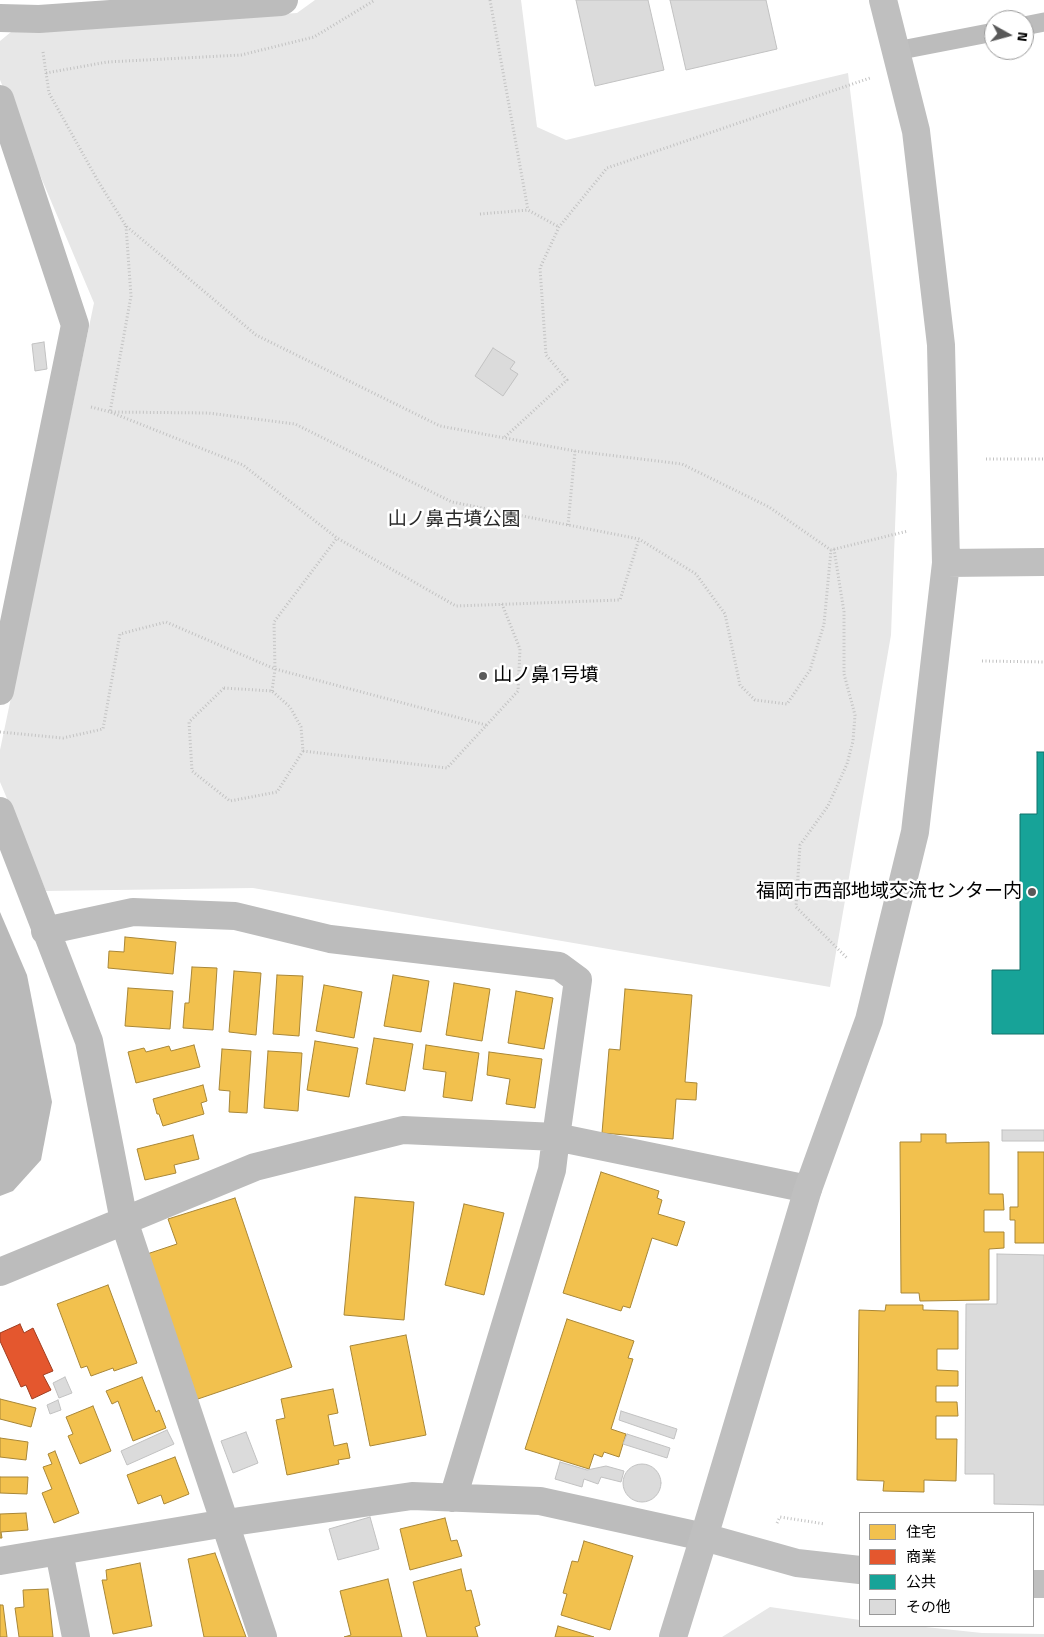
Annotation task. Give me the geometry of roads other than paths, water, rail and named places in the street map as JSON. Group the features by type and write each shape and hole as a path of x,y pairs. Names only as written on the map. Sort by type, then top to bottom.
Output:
{"street":[{"path":"0,18 39,19 281,2 284,0"},
{"path":"673,1637 808,1188 869,1020 915,832 946,563 941,345 916,131 883,0"},
{"path":"0,99 75,325 0,691"},
{"path":"946,563 1044,562"},
{"path":"0,811 89,1041 124,1221 264,1637"},
{"path":"45,930 132,912 235,916 330,939 560,966 578,980 552,1170 453,1498"},
{"path":"0,1272 255,1167 403,1130 556,1137 808,1188"},
{"path":"0,1562 226,1523 412,1496 540,1501 704,1537 797,1563 859,1570"},
{"path":"59,1552 76,1637"}],"lane":[{"path":"898,61 984,35"}],"place":[{"name":"山ノ鼻1号墳","path":"483,676"},
{"name":"福岡市西部地域交流センター内","path":"1032,892"}],"park label":[{"name":"山ノ鼻古墳公園","path":"454,520"}]}
